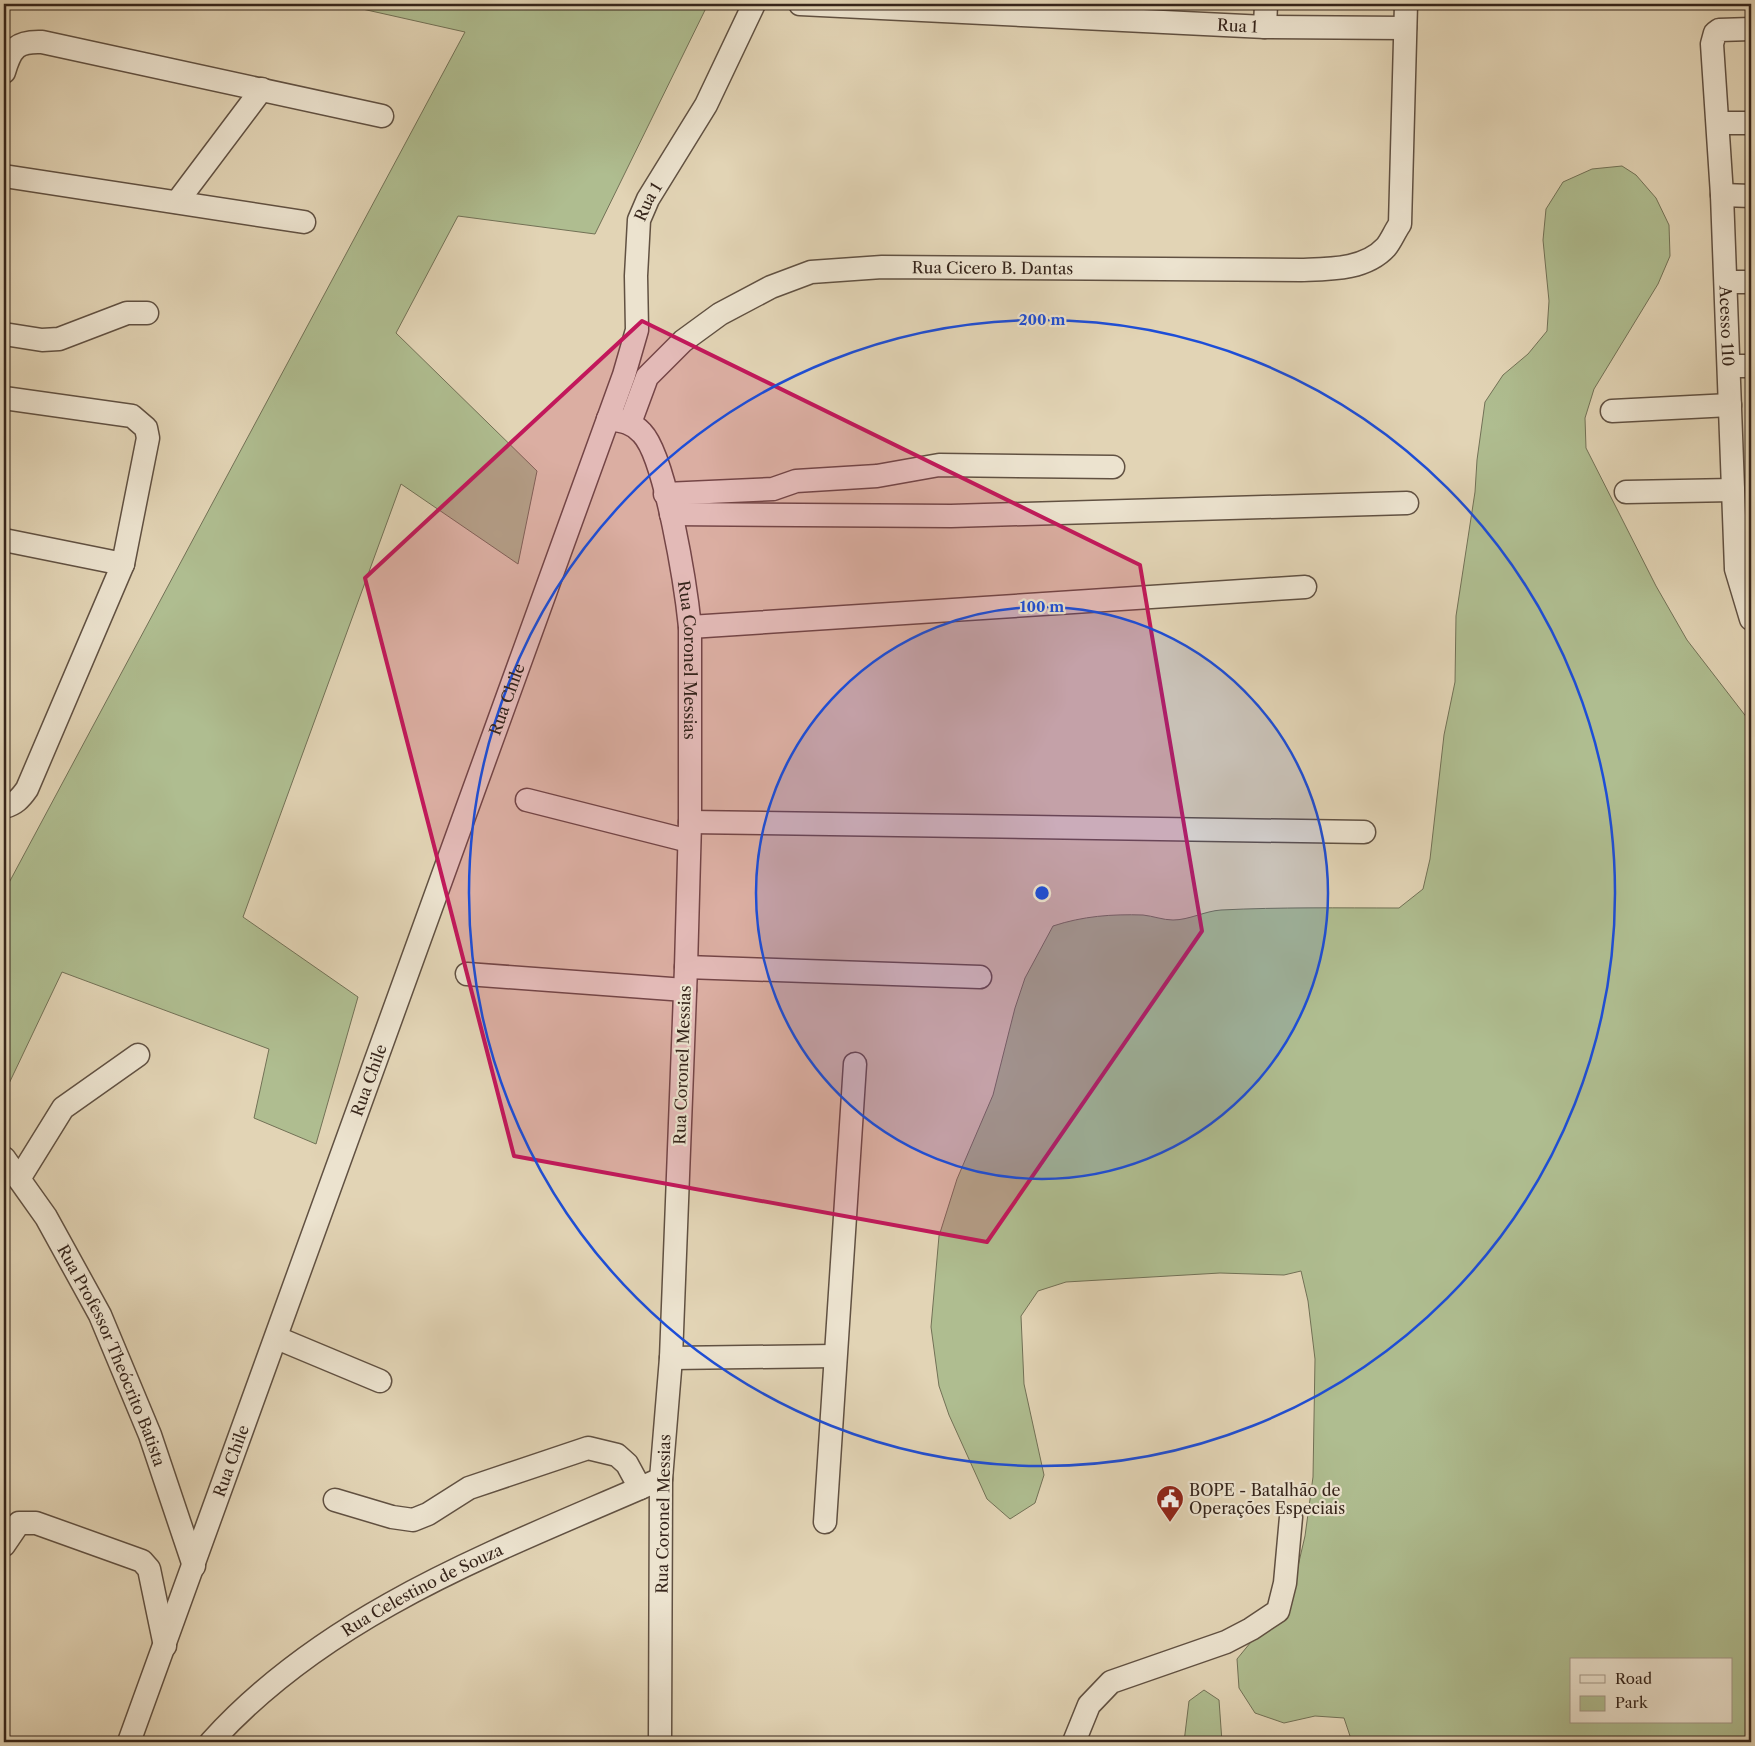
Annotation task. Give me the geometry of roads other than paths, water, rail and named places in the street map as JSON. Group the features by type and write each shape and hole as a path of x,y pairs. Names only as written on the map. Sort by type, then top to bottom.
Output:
{"street":[{"name":"Rua 1","path":"608,419 638,330 636,276 639,220 648,198 706,105 754,4"},
{"name":"Rua 1","path":"800,4 1266,27 1405,28"},
{"path":"1266,4 1266,27"},
{"path":"1405,28 1406,4"},
{"name":"Rua Cicero B. Dantas","path":"630,423 647,377 683,341 720,314 771,287 811,272 882,267 1338,268 1369,260 1386,247 1400,224 1405,28"},
{"name":"Acesso 110","path":"1750,615 1736,569 1743,532 1734,490 1742,453 1730,405 1722,195 1712,44 1715,33 1721,29 1751,30"},
{"path":"4,72 7,60 17,46 28,42 42,42 382,116"},
{"path":"177,202 262,89"},
{"path":"1718,123 1751,123"},
{"path":"4,176 304,222"},
{"path":"1722,195 1751,196"},
{"path":"1726,282 1751,282"},
{"path":"4,334 42,340 59,339 127,313 147,313"},
{"path":"1729,366 1751,366"},
{"path":"4,398 132,416 146,428 148,438 123,564 27,789 13,805 4,807"},
{"path":"1612,411 1730,405"},
{"path":"608,419 630,423"},
{"name":"Rua Chile","path":"129,1742 277,1338 608,419"},
{"name":"Rua Coronel Messias","path":"630,423 643,434 656,455 687,600 690,627 686,967 671,1358 661,1479 660,1742"},
{"path":"668,504 774,489 796,481 877,476 939,465 1113,467"},
{"path":"1626,492 1734,490"},
{"path":"668,504 951,516 1407,503"},
{"path":"4,540 123,564"},
{"path":"690,627 1305,586"},
{"path":"527,800 689,832 1364,832"},
{"path":"686,967 980,977"},
{"path":"467,974 685,990"},
{"path":"19,1179 63,1108 138,1055"},
{"path":"825,1522 855,1064"},
{"name":"Rua Professor Theócrito Batista","path":"4,1158 46,1217 100,1314 150,1435 194,1566"},
{"path":"277,1338 380,1381"},
{"path":"671,1358 835,1356"},
{"path":"334,1500 392,1517 413,1520 428,1514 469,1488 588,1448 617,1455 628,1464 640,1488"},
{"name":"Rua Celestino de Souza","path":"211,1742 226,1725 317,1648 367,1616 432,1581 661,1479"},
{"path":"1074,1742 1089,1705 1111,1682 1226,1642 1252,1629 1278,1610 1285,1583 1291,1517"},
{"path":"4,1545 19,1523 36,1523 142,1561 148,1569 165,1646"}],"place":[{"name":"BOPE - Batalhão de Operações Especiais","path":"1170,1523"}]}
